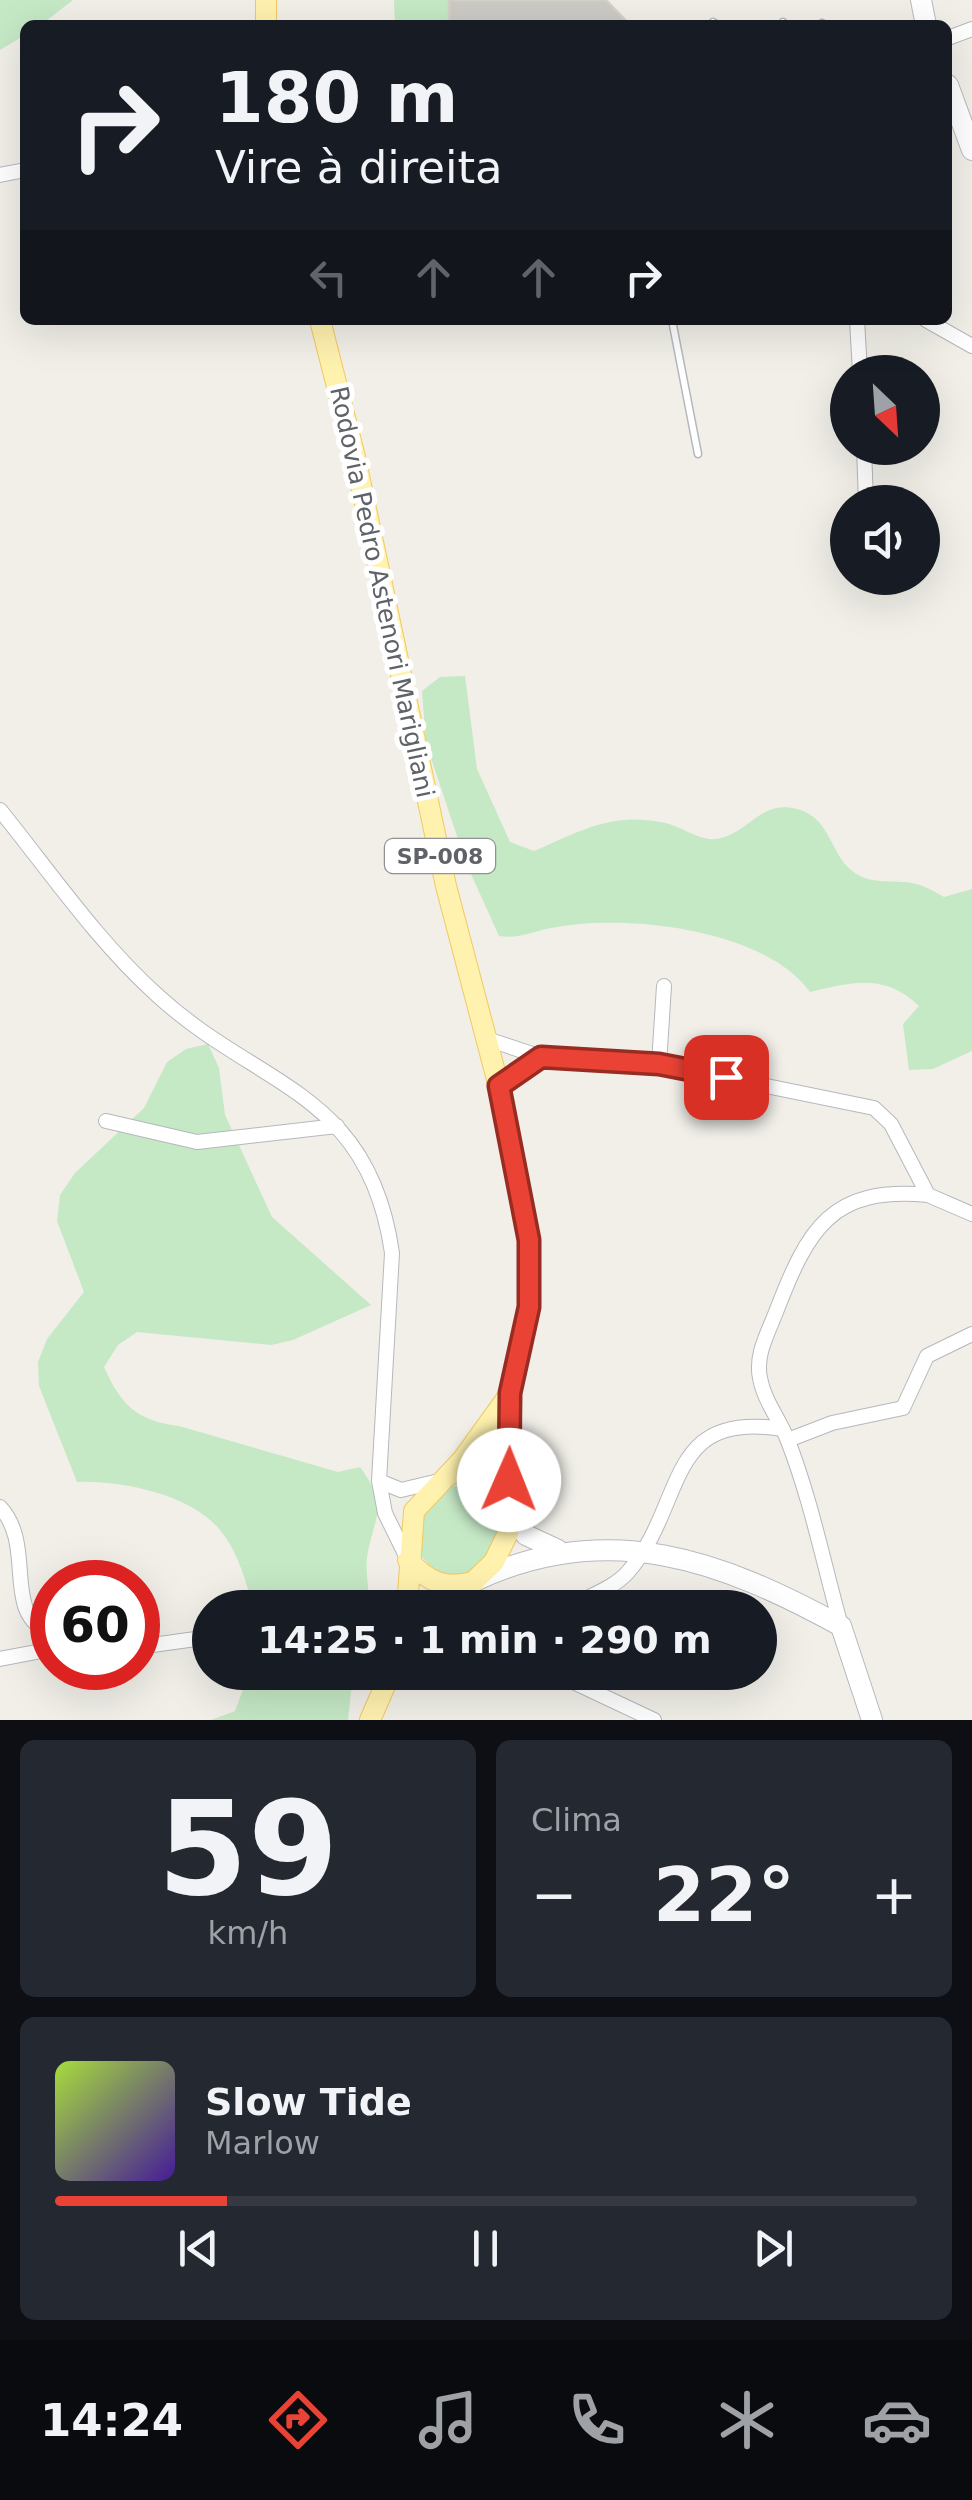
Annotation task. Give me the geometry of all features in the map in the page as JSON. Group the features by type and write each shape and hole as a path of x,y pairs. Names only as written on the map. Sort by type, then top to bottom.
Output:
{"main road":[{"name":"Rodovia Pedro Astenori Marigliani","path":"321,325 355,457 446,886 499,1086 529,1240 529,1307 510,1393 510,1510 504,1546 466,1590"},
{"name":"Rodovia Pedro Astenori Marigliani","path":"407,1590 414,1511 471,1449 510,1393"},
{"path":"439,1481 472,1470 488,1475 501,1486 510,1510"},
{"path":"408,1560 442,1585 477,1580"},
{"path":"370,1720 384,1690"}],"street":[{"path":"952,96 972,150"},
{"path":"857,325 859,355"},
{"path":"935,325 972,346"},
{"path":"0,810 135,974 160,998 297,1090 338,1126 374,1181 386,1216 392,1253 379,1482 385,1514 408,1560"},
{"path":"659,1064 664,986"},
{"path":"487,1040 541,1057 659,1064 874,1108 891,1124 928,1195"},
{"path":"499,1086 541,1057"},
{"path":"106,1121 197,1142 338,1126"},
{"path":"872,1720 785,1434 760,1378 759,1358 792,1265 807,1241 834,1214 866,1195 928,1195 972,1214"},
{"path":"602,1590 612,1585 645,1549 686,1462 710,1434 741,1425 785,1434 904,1408 926,1356 972,1334"},
{"path":"379,1482 401,1490 439,1481"},
{"path":"0,1506 15,1538 22,1613 30,1624"},
{"path":"510,1510 526,1535 560,1550"},
{"path":"477,1580 514,1563 560,1550 645,1549 756,1586 841,1626"},
{"path":"160,1644 192,1640"},
{"path":"0,1660 30,1654"},
{"path":"590,1690 654,1720"}],"lane":[{"path":"673,325 698,454"}],"green space":[{"path":"0,0 73,0 47,20 20,20 20,38 0,50"},
{"path":"394,0 454,0 454,20 395,20"},
{"path":"465,676 477,769 510,842 534,851 597,825 629,819 665,823 715,839 736,832 763,813 784,807 808,813 816,820 844,863 859,875 920,885 944,897 972,889 972,1051 933,1069 909,1070 903,1024 919,1006 894,988 868,983 810,992 789,970 760,953 690,930 581,924 520,936 499,936 466,863 426,743 422,691 440,677"},
{"path":"208,1044 219,1068 225,1115 272,1217 371,1305 293,1340 271,1345 137,1332 118,1345 104,1367 124,1401 152,1420 338,1472 360,1467 377,1503 367,1558 368,1590 248,1590 223,1534 195,1509 135,1487 77,1482 39,1386 38,1362 47,1339 84,1292 57,1221 60,1195 75,1173 144,1108 167,1062 186,1049"},
{"path":"459,1486 491,1499 504,1531 491,1563 459,1576 427,1563 414,1531 427,1499"},
{"path":"243,1690 351,1690 348,1720 211,1720 235,1711"}],"building":[{"path":"449,0 606,0 625,20 449,20"}],"route":[{"path":"509,1480 510,1393 529,1307 529,1240 499,1086 541,1057 659,1064 726,1077"}]}
